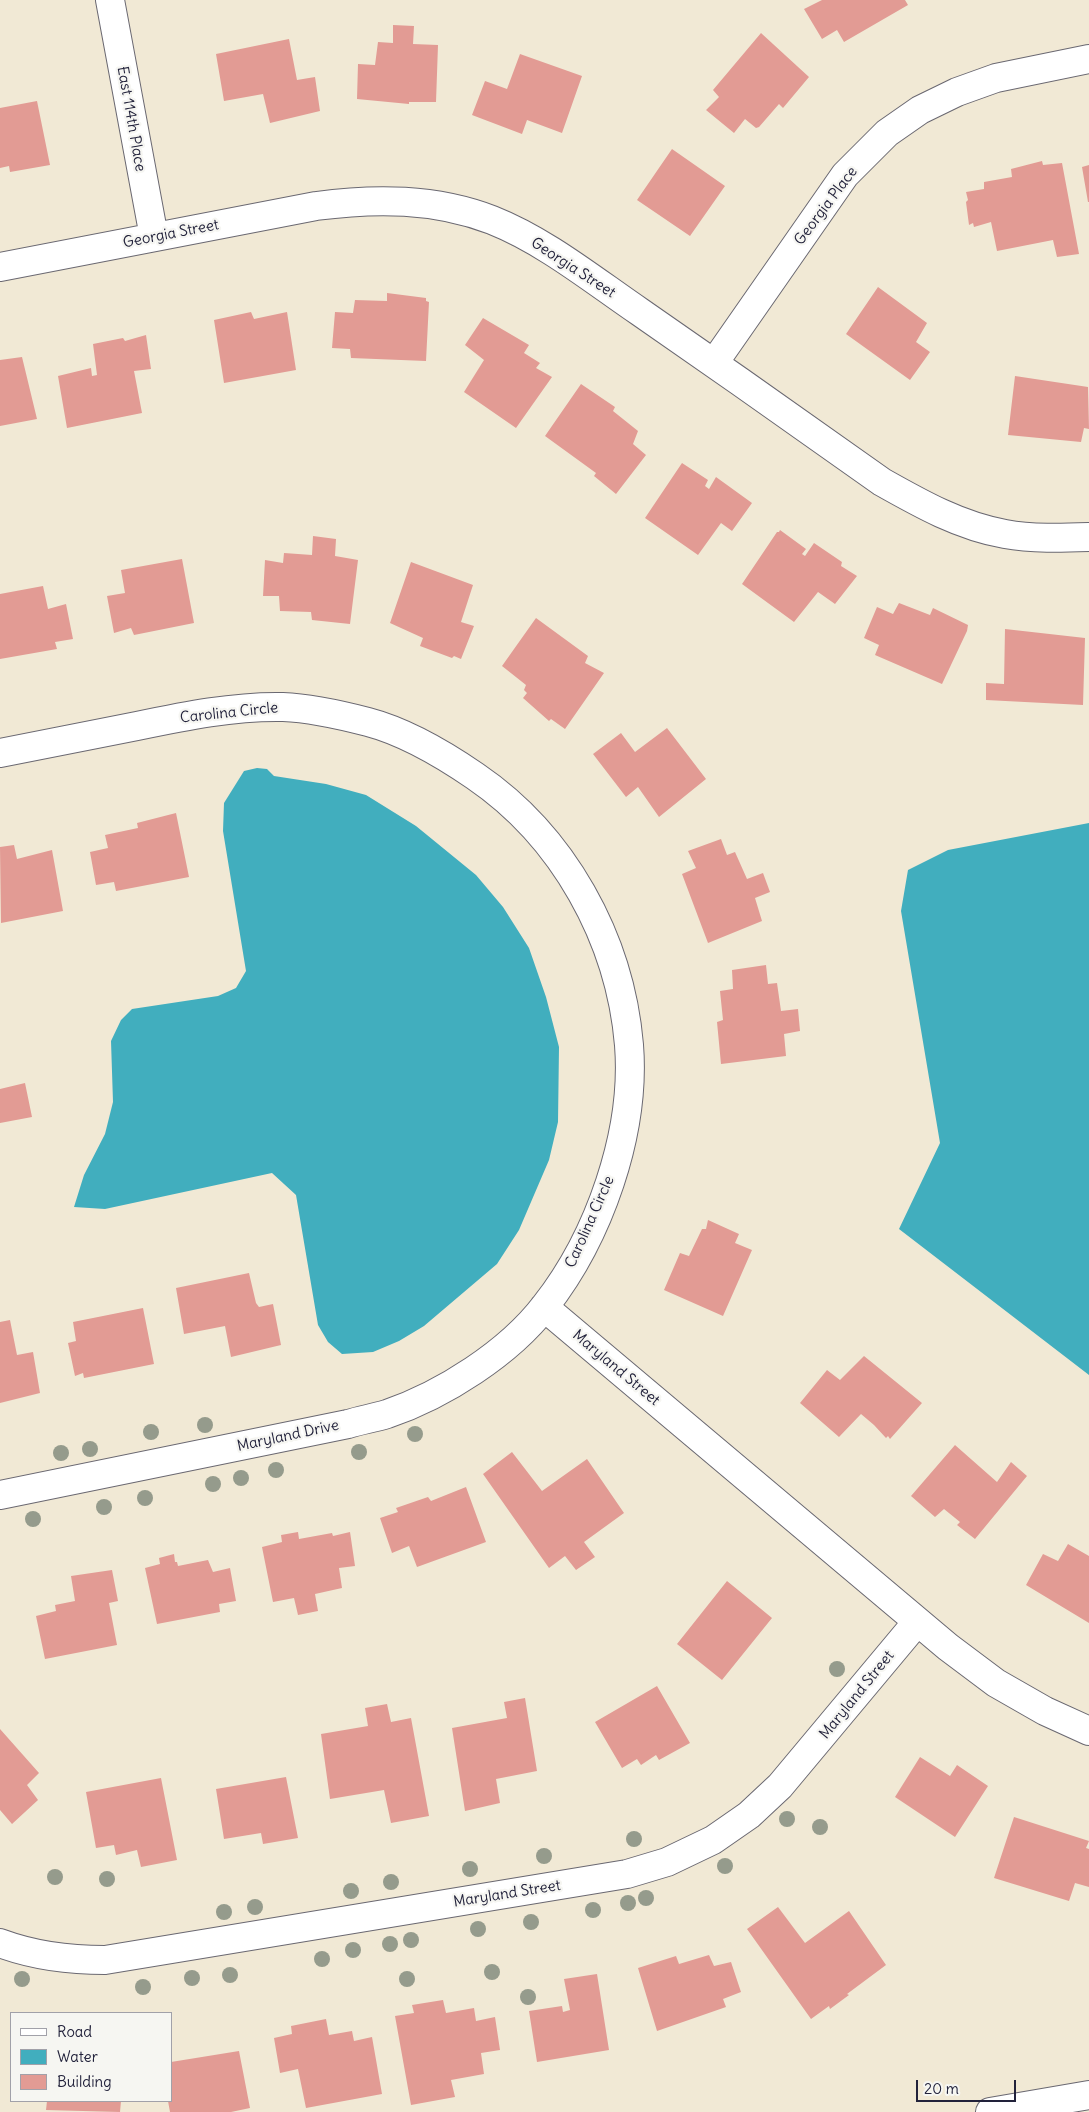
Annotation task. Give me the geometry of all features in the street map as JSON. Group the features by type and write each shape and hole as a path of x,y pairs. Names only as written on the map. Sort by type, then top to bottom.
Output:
{"street":[{"name":"East 114th Place","path":"110,0 154,237"},
{"name":"Georgia Place","path":"714,363 845,175 888,133 920,110 956,92 996,78 1089,58"},
{"name":"Georgia Street","path":"0,268 348,201 397,201 433,204 492,220 558,255 882,482 932,510 968,524 1005,534 1061,538 1089,537"},
{"name":"Carolina Circle","path":"0,753 195,714 239,709 275,708 311,711 371,723 413,740 453,761 486,784 530,821 567,870 600,929 616,974 629,1045 630,1074 625,1121 617,1158 604,1199 581,1250 544,1307"},
{"name":"Maryland Drive","path":"0,1495 348,1424 388,1413 449,1385 478,1367 516,1337 544,1307"},
{"name":"Maryland Street","path":"544,1307 917,1622 996,1683 1045,1711 1089,1731"},
{"name":"Maryland Street","path":"0,1943 47,1957 105,1960 627,1874 667,1862 712,1840 748,1815 780,1786 917,1622"},
{"path":"990,2112 1089,2095"}],"water":[{"path":"257,768 267,769 274,776 326,784 366,795 416,826 476,875 503,907 529,948 546,997 559,1047 558,1122 549,1160 519,1230 497,1264 424,1326 399,1341 373,1352 342,1354 328,1342 318,1325 296,1195 272,1173 105,1209 74,1207 84,1175 105,1134 113,1102 111,1041 121,1020 132,1009 218,996 236,988 246,971 223,831 224,803 244,771"},
{"path":"1089,823 1089,1375 899,1229 940,1143 901,911 908,870 948,850"}],"building":[{"path":"822,0 905,0 908,5 844,42 837,30 822,39 804,9"},
{"path":"393,25 414,26 413,44 438,45 436,102 409,102 409,104 357,99 358,64 375,65 378,42 393,43"},
{"path":"761,33 809,77 783,108 779,104 759,127 756,128 745,119 734,133 706,110 719,97 713,90"},
{"path":"289,39 297,80 315,77 320,111 270,123 263,94 224,101 216,54"},
{"path":"520,54 582,76 562,133 527,120 522,134 472,115 485,81 507,89"},
{"path":"37,101 50,165 10,172 9,166 0,168 0,108"},
{"path":"672,149 725,186 690,236 637,200"},
{"path":"1042,161 1043,165 1062,163 1079,254 1057,257 1053,240 997,251 991,222 974,227 973,223 969,225 966,192 984,189 984,182 1012,177 1011,169"},
{"path":"1089,165 1089,202 1088,202 1082,167"},
{"path":"878,287 927,323 916,342 930,352 910,380 846,334"},
{"path":"387,293 426,298 426,301 429,302 426,361 351,358 350,349 332,348 335,312 353,313 355,300 387,301"},
{"path":"251,312 254,319 287,312 296,370 224,383 214,320"},
{"path":"483,318 529,345 524,353 540,363 536,368 552,377 516,428 464,392 484,360 465,345"},
{"path":"146,335 151,369 134,371 142,413 67,428 58,376 91,368 92,376 97,375 93,344 123,338 125,341"},
{"path":"22,357 37,419 0,426 0,360"},
{"path":"1015,376 1088,387 1089,429 1084,428 1081,442 1008,435"},
{"path":"581,384 615,407 613,411 638,431 633,444 646,455 616,494 594,476 596,473 545,436"},
{"path":"682,463 708,480 705,486 709,489 716,477 752,503 732,531 721,523 698,555 645,518"},
{"path":"780,530 806,549 802,554 805,556 814,543 842,562 841,566 857,576 835,604 818,592 794,622 742,584"},
{"path":"313,536 336,539 335,556 358,560 350,624 312,620 311,612 280,611 279,596 263,596 265,560 283,563 284,553 312,555"},
{"path":"182,559 194,623 134,635 131,628 114,633 107,596 125,593 121,570"},
{"path":"411,562 473,585 461,622 474,626 461,659 454,656 452,658 420,646 423,638 390,623"},
{"path":"43,586 48,609 66,604 73,639 55,642 57,649 0,659 0,594"},
{"path":"899,603 930,615 933,608 968,625 967,631 942,684 875,655 879,645 864,638 877,607 893,614"},
{"path":"536,618 588,656 585,663 604,673 565,729 551,719 549,721 523,698 527,693 524,690 526,685 502,666"},
{"path":"1005,629 1085,638 1083,705 986,700 986,683 1004,684"},
{"path":"667,728 706,779 659,817 638,787 626,797 593,754 621,733 635,752"},
{"path":"176,813 189,877 116,891 114,882 96,885 90,852 108,848 105,835 138,828 137,823"},
{"path":"721,839 727,855 735,852 747,879 763,873 770,892 755,898 762,921 708,943 682,874 696,868 688,851"},
{"path":"14,845 17,859 52,850 63,911 1,923 0,847"},
{"path":"766,965 768,984 777,983 781,1011 798,1009 800,1031 784,1034 786,1056 721,1064 717,1022 723,1020 720,991 733,989 732,970"},
{"path":"25,1083 32,1117 0,1123 0,1089"},
{"path":"708,1220 739,1234 735,1243 752,1250 723,1316 664,1290 680,1253 689,1256 702,1229 706,1229"},
{"path":"249,1273 256,1303 259,1307 273,1304 281,1345 231,1357 225,1326 184,1334 176,1288"},
{"path":"143,1308 154,1364 84,1378 83,1373 75,1376 68,1343 76,1341 73,1322"},
{"path":"10,1320 17,1355 33,1352 40,1393 0,1403 0,1322"},
{"path":"864,1356 922,1403 890,1439 888,1436 886,1438 861,1414 839,1437 800,1403 827,1370 840,1380"},
{"path":"955,1445 997,1482 1011,1462 1027,1476 975,1539 957,1525 960,1522 944,1509 935,1517 911,1496"},
{"path":"512,1452 542,1491 587,1459 624,1513 584,1542 595,1557 576,1570 565,1556 549,1568 483,1474"},
{"path":"466,1487 486,1542 417,1567 409,1546 392,1553 380,1518 398,1512 396,1508 428,1497 431,1501"},
{"path":"298,1532 299,1539 332,1533 333,1536 350,1532 355,1566 339,1568 342,1588 315,1594 318,1611 298,1615 294,1598 273,1602 262,1547 282,1542 281,1535"},
{"path":"1068,1544 1089,1556 1089,1623 1026,1585 1043,1554 1058,1561"},
{"path":"174,1554 175,1562 177,1562 178,1566 208,1560 213,1572 230,1568 236,1601 219,1604 220,1612 157,1624 145,1568 160,1564 159,1558"},
{"path":"112,1570 118,1601 109,1603 117,1645 45,1659 36,1616 56,1611 55,1605 75,1601 71,1576"},
{"path":"727,1581 772,1618 722,1680 677,1644"},
{"path":"657,1686 690,1743 659,1760 656,1755 641,1765 637,1759 622,1768 595,1722"},
{"path":"525,1698 537,1771 496,1779 500,1803 465,1811 452,1728 507,1718 504,1702"},
{"path":"387,1704 391,1722 411,1718 429,1816 391,1823 384,1790 330,1799 321,1734 368,1726 365,1708"},
{"path":"0,1729 39,1773 27,1785 38,1800 12,1824 0,1810"},
{"path":"920,1757 950,1776 957,1765 988,1786 955,1837 895,1797"},
{"path":"286,1777 298,1838 263,1844 261,1833 224,1839 216,1789"},
{"path":"161,1778 177,1860 141,1867 137,1850 116,1855 114,1845 96,1848 86,1792"},
{"path":"1014,1817 1089,1841 1086,1848 1089,1849 1089,1887 1075,1883 1069,1901 994,1878"},
{"path":"778,1907 805,1943 849,1911 886,1965 830,2009 829,2006 811,2019 747,1929"},
{"path":"709,1955 714,1966 731,1962 741,1992 723,1999 726,2007 657,2031 638,1968 676,1956 679,1964"},
{"path":"597,1974 609,2050 537,2062 529,2011 562,2006 563,2012 570,2010 564,1979"},
{"path":"443,2000 446,2013 474,2008 476,2021 495,2017 500,2050 481,2053 484,2074 451,2080 455,2097 411,2105 395,2016 414,2013 412,2005"},
{"path":"326,2019 329,2035 352,2031 354,2041 372,2037 382,2094 306,2108 298,2069 280,2073 274,2038 292,2034 291,2026"},
{"path":"239,2051 250,2108 231,2112 170,2112 168,2102 172,2102 172,2062"},
{"path":"47,2102 121,2102 120,2112 46,2110"}]}
